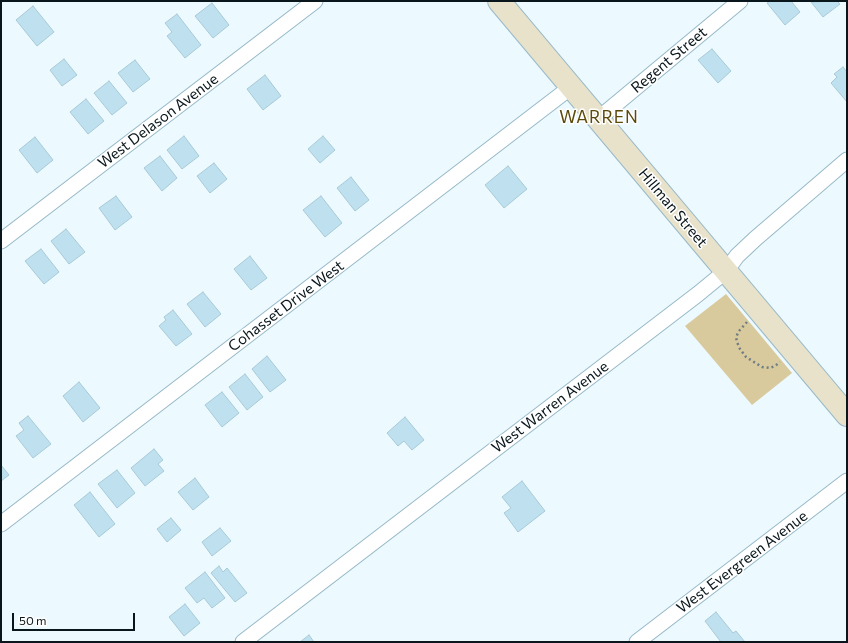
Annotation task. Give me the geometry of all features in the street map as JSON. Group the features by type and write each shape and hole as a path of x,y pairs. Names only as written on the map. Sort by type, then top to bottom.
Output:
{"street":[{"name":"West Delason Avenue","path":"1,242 315,1"},
{"name":"Hillman Street","path":"499,1 847,415"},
{"name":"Regent Street","path":"598,119 740,1"},
{"name":"Cohasset Drive West","path":"1,524 571,87"},
{"name":"West Warren Avenue","path":"243,642 692,299 726,271 737,256 754,239 847,160"},
{"name":"West Evergreen Avenue","path":"637,642 847,481"}],"path":[{"path":"748,321 736,336 740,349 746,357 762,368 775,366 782,361"}],"shaded area":[{"path":"726,294 792,373 752,405 685,326"}],"building":[{"path":"770,1 791,1 800,12 785,25 767,3"},
{"path":"837,1 840,4 823,17 811,2"},
{"path":"212,3 229,25 213,38 195,16"},
{"path":"33,6 54,32 37,46 16,20"},
{"path":"177,14 201,45 185,58 167,36 172,32 165,23"},
{"path":"712,49 731,71 718,83 698,60"},
{"path":"64,59 77,75 62,86 50,70"},
{"path":"135,60 150,79 133,92 118,73"},
{"path":"843,67 847,72 847,102 831,83 837,77 834,74"},
{"path":"265,75 281,96 263,110 247,89"},
{"path":"109,81 127,103 112,115 94,93"},
{"path":"86,99 104,121 88,134 70,112"},
{"path":"184,136 199,156 182,169 167,150"},
{"path":"323,136 335,150 320,163 308,149"},
{"path":"35,137 53,160 37,173 19,150"},
{"path":"160,156 177,178 162,191 144,168"},
{"path":"214,163 227,179 210,193 197,176"},
{"path":"508,166 527,189 504,208 485,185"},
{"path":"351,177 369,200 355,211 337,188"},
{"path":"116,196 132,217 115,230 99,208"},
{"path":"321,196 342,223 325,237 303,210"},
{"path":"66,229 85,252 69,264 51,241"},
{"path":"41,249 59,272 44,284 25,261"},
{"path":"250,256 267,278 251,290 234,269"},
{"path":"203,292 221,314 205,327 187,304"},
{"path":"173,310 192,334 176,346 159,326 166,320 164,317"},
{"path":"267,356 286,380 270,392 252,369"},
{"path":"245,374 263,397 247,410 229,387"},
{"path":"79,382 100,408 83,422 63,396"},
{"path":"222,392 239,413 222,427 205,405"},
{"path":"28,416 51,444 33,458 16,436 24,430 19,423"},
{"path":"405,417 424,440 412,450 404,441 398,446 387,433"},
{"path":"154,449 163,460 158,464 164,471 145,486 131,468"},
{"path":"1,465 9,475 1,481"},
{"path":"117,470 135,493 117,508 98,484"},
{"path":"195,478 209,497 193,510 178,492"},
{"path":"522,481 545,511 518,532 504,513 511,508 502,497"},
{"path":"90,492 115,524 99,537 74,505"},
{"path":"171,518 181,530 167,542 157,529"},
{"path":"220,528 231,541 212,556 202,542"},
{"path":"219,566 223,572 227,568 247,593 235,602 211,573"},
{"path":"205,572 225,598 212,608 204,598 197,603 185,588"},
{"path":"185,604 200,623 184,636 169,617"},
{"path":"716,612 733,633 736,631 745,642 721,642 705,621"},
{"path":"309,635 314,642 300,642"}],"district":[{"name":"WARREN","path":"599,117"}]}
